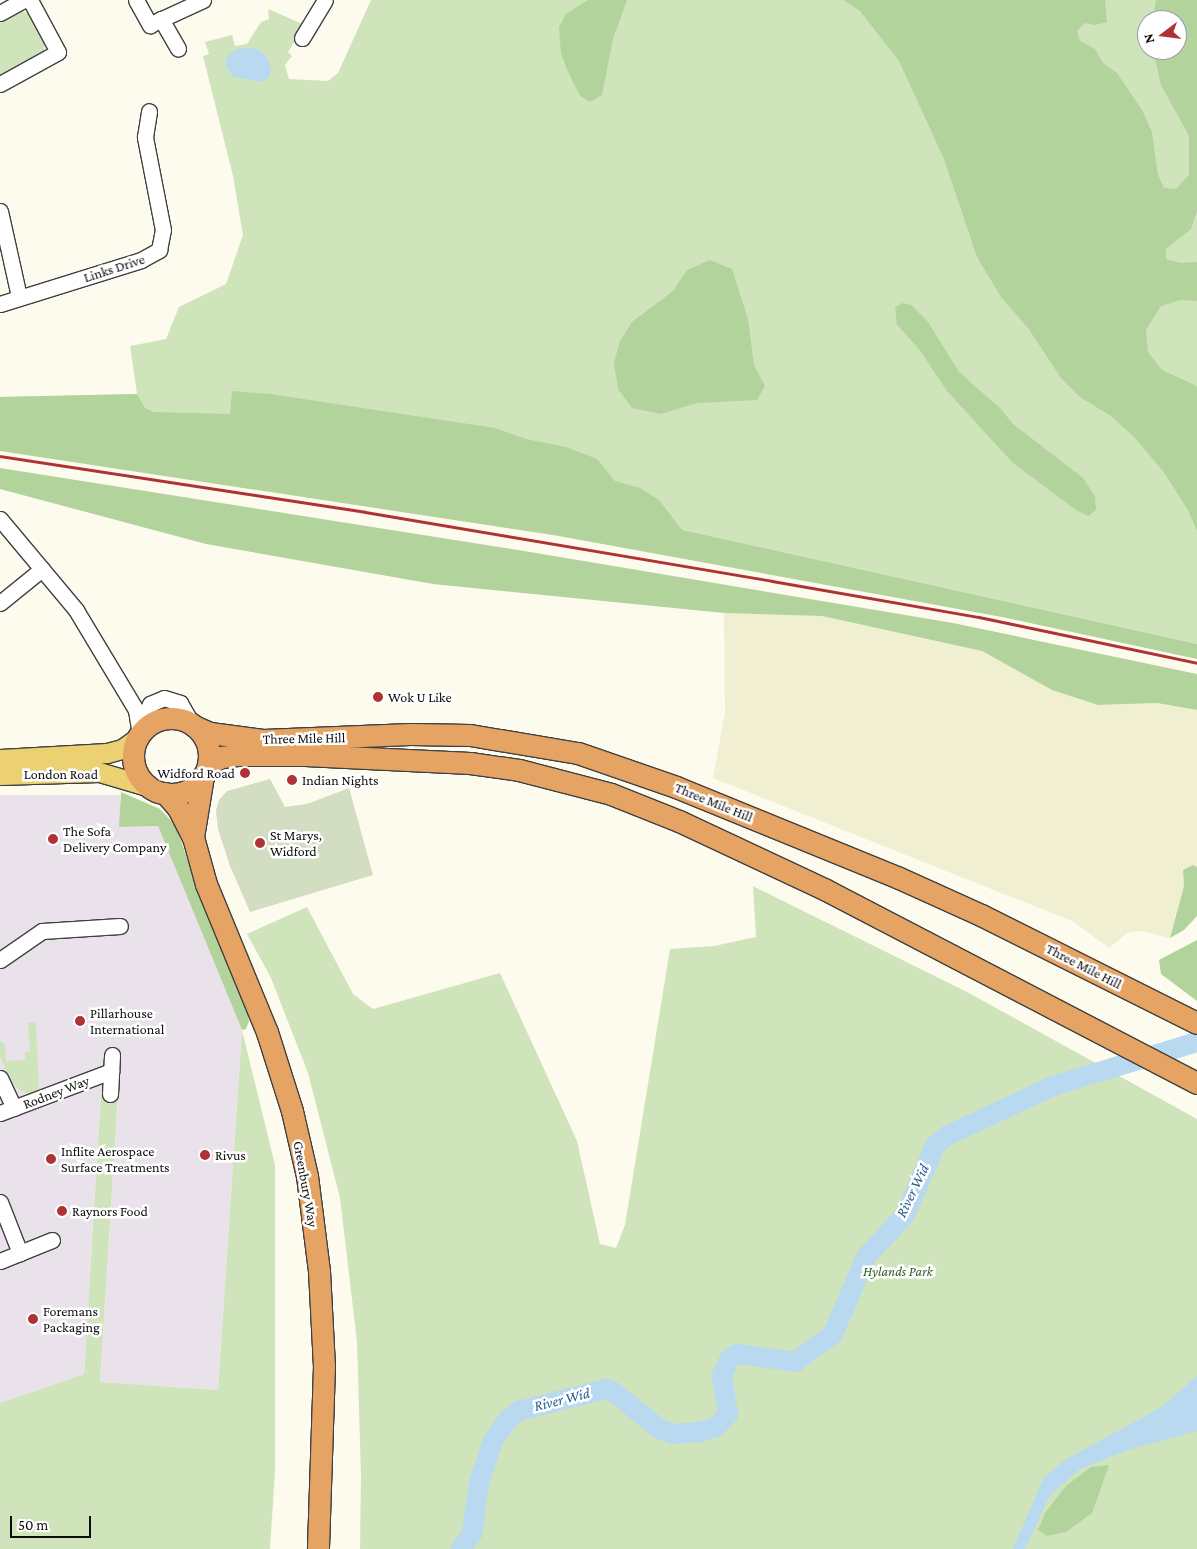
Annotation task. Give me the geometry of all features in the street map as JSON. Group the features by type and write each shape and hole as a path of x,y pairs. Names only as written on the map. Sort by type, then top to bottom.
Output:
{"highway":[{"path":"176,718 193,725 208,746 205,770 187,790 158,790 135,766 134,750 139,733 162,719 176,718"},
{"name":"Three Mile Hill","path":"193,725 210,732 264,740 410,734 470,735 520,741 578,753 676,787 899,878 1191,1020"},
{"name":"Three Mile Hill","path":"205,770 222,757 239,755 359,756 470,763 576,784 679,821 759,857 1197,1083"},
{"name":"Greenbury Way","path":"193,837 205,770"},
{"name":"Greenbury Way","path":"158,790 178,808 193,837 206,884 271,1043 307,1176 319,1271 323,1348 318,1549"}],"main road":[{"name":"London Road","path":"0,759 107,753 122,749 139,733"},
{"name":"London Road","path":"0,775 100,772 158,790"}],"street":[{"path":"0,13 23,0"},
{"path":"0,84 58,52 30,0"},
{"path":"136,0 150,26 161,19 178,49"},
{"path":"164,18 203,0"},
{"path":"302,38 325,0"},
{"name":"Links Drive","path":"0,304 141,260 159,250 163,230 145,137 149,111"},
{"path":"0,211 19,297"},
{"path":"0,519 76,610 136,710 139,733"},
{"path":"0,604 42,568"},
{"path":"112,669 131,694 180,703 193,725"},
{"path":"139,733 145,710 159,698"},
{"path":"0,960 42,931 120,926"},
{"name":"Rodney Way","path":"110,1094 112,1055"},
{"name":"Rodney Way","path":"7,1111 111,1071"},
{"path":"0,1078 7,1111"},
{"path":"0,1202 20,1253"},
{"path":"0,1261 52,1240"}],"shaded area":[{"path":"724,613 822,616 982,651 1052,690 1098,705 1157,703 1197,710 1197,867 1183,870 1184,886 1170,938 1140,931 1127,933 1109,948 1074,922 713,778 725,712"},
{"path":"0,795 120,795 120,827 158,826 242,1030 218,1390 100,1382 118,1095 101,1094 84,1374 0,1403"}],"green space":[{"path":"371,0 1197,0 1197,644 995,600 0,397 137,394 130,346 166,339 179,307 226,284 243,235 233,176 203,56 209,54 205,42 232,35 235,46 247,44 261,22 269,19 268,9 305,25 288,52 292,56 285,65 289,79 328,81 338,73"},
{"path":"588,0 627,0 613,39 602,95 590,102 580,96 569,74 561,54 559,27 566,14"},
{"path":"844,0 1105,0 1107,22 1095,25 1084,23 1077,31 1080,41 1095,49 1103,63 1117,73 1142,110 1152,132 1158,175 1164,188 1176,189 1189,175 1189,136 1161,85 1155,60 1187,60 1187,10 1154,10 1156,0 1197,0 1197,211 1191,229 1166,249 1166,259 1180,263 1197,262 1197,301 1180,300 1161,306 1146,330 1148,352 1162,370 1197,386 1197,531 1188,510 1163,471 1134,437 1111,416 1080,397 1061,378 1028,328 1001,297 977,257 944,159 899,61 860,11"},
{"path":"15,10 32,14 46,40 43,57 0,76 0,18"},
{"path":"710,260 732,269 748,319 754,365 765,386 757,400 697,403 661,414 632,408 618,389 614,363 620,341 632,322 673,291 687,270"},
{"path":"903,303 911,305 928,322 959,372 1001,409 1013,424 1083,478 1095,496 1096,510 1088,516 1076,510 1013,463 947,391 919,349 897,325 895,307"},
{"path":"232,391 270,394 495,428 526,439 566,447 597,459 615,481 640,488 659,500 682,530 1197,644 1197,659 1002,617 553,535 0,451 0,397 137,394 145,408 153,412 230,414"},
{"path":"0,468 518,550 953,623 1197,674 1197,710 1157,703 1098,705 1052,690 982,651 822,616 724,613 433,584 206,544 0,489"},
{"path":"270,779 285,807 307,804 349,788 373,875 250,912 230,866 218,829 216,810 219,800 227,791"},
{"path":"121,792 160,809 176,826 200,897 247,1010 249,1021 246,1029 242,1030 158,826 119,827"},
{"path":"1193,865 1197,867 1197,916 1184,930 1170,938 1184,886 1183,870"},
{"name":"Hylands Park","path":"753,886 969,993 1197,1119 1197,1549 360,1549 361,1476 357,1342 340,1198 308,1073 271,978 247,934 307,907 353,994 373,1009 500,973 577,1141 600,1244 616,1248 625,1225 670,949 714,946 756,937"},
{"path":"1197,940 1197,1001 1161,974 1159,960"},
{"path":"36,1022 39,1092 29,1094 19,1090 11,1081 0,1057 0,1041 5,1044 6,1061 25,1060 25,1052 30,1052 28,1023"},
{"path":"242,1030 275,1165 275,1471 270,1549 0,1549 0,1403 84,1374 101,1094 118,1094 100,1382 218,1390"},
{"path":"1109,1465 1092,1513 1066,1532 1047,1536 1038,1530 1045,1513 1066,1486 1091,1467"}],"water":[{"path":"250,48 260,50 268,59 271,70 269,77 262,82 234,77 225,66 228,55 238,49"},
{"path":"1197,1376 1197,1431 1128,1450 1080,1469 1050,1495 1025,1549 1013,1549 1044,1477 1065,1460 1160,1408"}],"waterway":[{"name":"River Wid","path":"461,1549 472,1534 479,1482 493,1441 509,1418 519,1411 605,1389 614,1392 658,1428 673,1434 701,1432 716,1427 728,1414 722,1375 730,1358 739,1354 795,1362 833,1334 866,1257 905,1215 935,1146 946,1136 1053,1086 1197,1042"}],"railway":[{"path":"0,456 365,512 772,581 979,617 1197,663"}],"place":[{"name":"Wok U Like","path":"378,697"},
{"name":"Widford Road","path":"245,773"},
{"name":"Indian Nights","path":"292,780"},
{"name":"The Sofa Delivery Company","path":"53,839"},
{"name":"St Marys, Widford","path":"260,843"},
{"name":"Pillarhouse International","path":"80,1021"},
{"name":"Rivus","path":"205,1155"},
{"name":"Inflite Aerospace Surface Treatments","path":"51,1159"},
{"name":"Raynors Food","path":"62,1211"},
{"name":"Foremans Packaging","path":"33,1319"}]}
